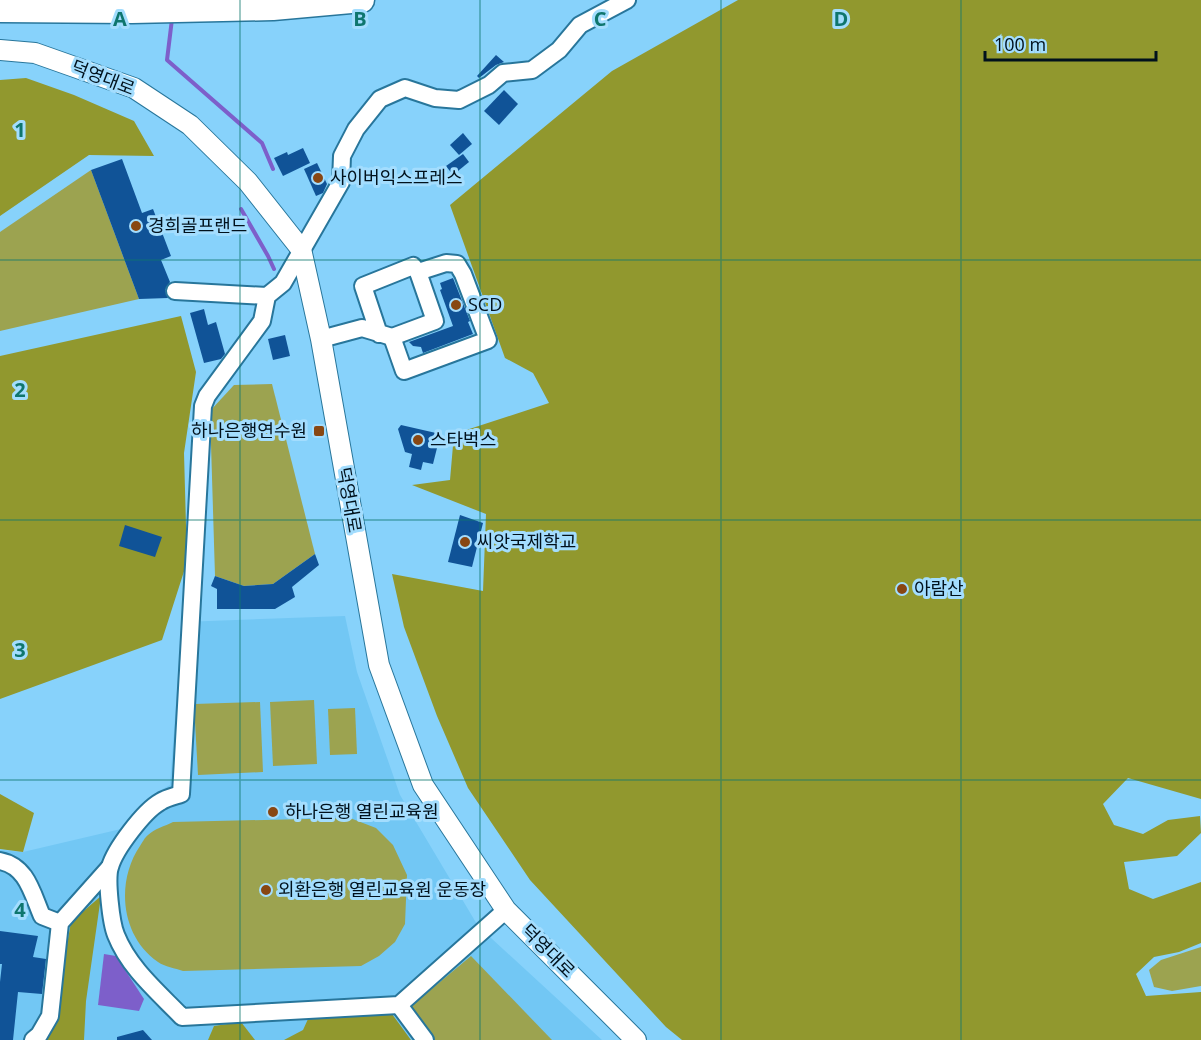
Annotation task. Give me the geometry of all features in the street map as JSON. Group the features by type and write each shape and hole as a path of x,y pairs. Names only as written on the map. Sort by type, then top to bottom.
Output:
{"highway":[{"path":"0,10 132,11 273,8 362,0"}],"main road":[{"name":"덕영대로","path":"0,50 35,53 134,88 190,125 248,182 301,249 321,339 379,664 423,785 506,910 636,1040"}],"street":[{"path":"33,1040 39,1035 50,1016 60,923 109,868 123,841 142,819 159,802 181,794 203,406 207,396 262,321 267,296 283,283 340,182 342,156 356,129 380,99 405,88 435,98 459,100 489,85 503,73 532,70 559,50 579,25 627,0"},
{"path":"321,339 362,328 386,335 435,321 418,272 413,266 363,286 386,335 404,370 488,340 457,264 446,263 418,272"},
{"path":"175,291 267,296"},
{"path":"0,861 11,863 26,877 42,916 60,923"},
{"path":"109,868 110,906 116,935 136,970 182,1017 399,1005 506,910"},
{"path":"399,1005 425,1040"}],"shaded area":[{"name":"하나은행 열린교육원","path":"345,616 357,672 400,795 478,926 602,1040 411,1040 303,1031 286,1040 0,1040 0,850 23,852 121,829 152,795 170,785 182,622"},
{"path":"104,954 116,956 144,999 139,1011 98,1005"}],"green space":[{"path":"738,0 1201,0 1201,799 1128,778 1103,804 1114,825 1143,834 1168,820 1200,816 1201,833 1177,856 1124,862 1129,889 1153,899 1201,882 1201,943 1179,952 1154,957 1136,974 1146,996 1201,992 1201,1040 682,1040 666,1027 530,880 468,788 437,716 404,627 392,574 483,591 486,514 412,485 450,480 454,434 549,403 533,373 505,358 450,205 612,71"},
{"path":"26,78 74,95 134,121 154,156 89,155 0,216 0,80"},
{"name":"경희골프랜드","path":"91,170 139,299 0,331 0,232"},
{"path":"181,316 196,372 184,453 187,562 162,640 0,699 0,356"},
{"path":"272,384 315,554 273,584 244,586 215,576 210,411 234,385"},
{"path":"314,700 317,764 273,766 270,702"},
{"path":"260,702 263,772 198,775 194,704"},
{"path":"355,708 357,754 330,755 328,709"},
{"path":"0,794 34,813 23,852 0,849"},
{"name":"외환은행 열린교육원 운동장","path":"350,818 376,828 393,845 407,875 405,924 395,942 379,956 361,966 183,971 158,962 145,951 136,938 129,923 126,907 127,875 140,846 153,831 173,822"},
{"path":"101,896 86,1001 84,1040 44,1040 61,979 71,922"},
{"path":"1201,947 1201,986 1172,991 1154,987 1149,970 1161,960"},
{"path":"471,956 552,1040 434,1040 410,1007"},
{"path":"392,1014 411,1040 284,1040 303,1030 308,1019"},
{"path":"241,1022 255,1040 208,1040 214,1026"}],"building":[{"path":"496,55 504,62 479,78 477,76"},
{"path":"504,90 518,104 499,125 484,111"},
{"path":"463,133 472,144 459,155 450,145"},
{"path":"303,148 310,163 283,176 274,158"},
{"path":"463,154 469,162 453,175 446,166"},
{"name":"경희골프랜드","path":"122,159 142,213 153,209 171,256 161,260 170,282 165,290 168,298 139,299 91,170"},
{"path":"317,163 327,184 323,193 316,196 304,169"},
{"name":"SCD","path":"453,278 473,334 423,353 421,347 413,346 409,342 453,326 440,290 442,289 440,283"},
{"path":"204,309 208,325 216,322 225,354 221,359 204,363 190,313"},
{"path":"285,335 290,356 273,360 268,339"},
{"name":"스타벅스","path":"401,425 436,433 432,447 437,448 433,464 423,462 421,470 409,467 412,454 405,452 398,429"},
{"name":"씨앗국제학교","path":"460,515 483,523 472,567 448,562"},
{"path":"125,525 162,537 155,557 119,546"},
{"path":"315,554 319,565 292,587 295,597 275,609 217,609 217,589 211,586 215,576 244,586 273,584"},
{"path":"0,931 38,936 33,957 46,959 42,994 18,992 13,1040 0,1040 2,964 0,964"},
{"path":"143,1030 152,1040 117,1040 117,1037"}],"waterway":[{"path":"172,19 167,60 262,143 273,169"},
{"path":"241,209 274,269"}],"place":[{"name":"사이버익스프레스","path":"318,178"},
{"name":"경희골프랜드","path":"136,226"},
{"name":"SCD","path":"456,305"},
{"name":"하나은행연수원","path":"319,431"},
{"name":"스타벅스","path":"418,440"},
{"name":"씨앗국제학교","path":"465,542"},
{"name":"아람산","path":"902,589"},
{"name":"하나은행 열린교육원","path":"273,812"},
{"name":"외환은행 열린교육원 운동장","path":"266,890"}]}
